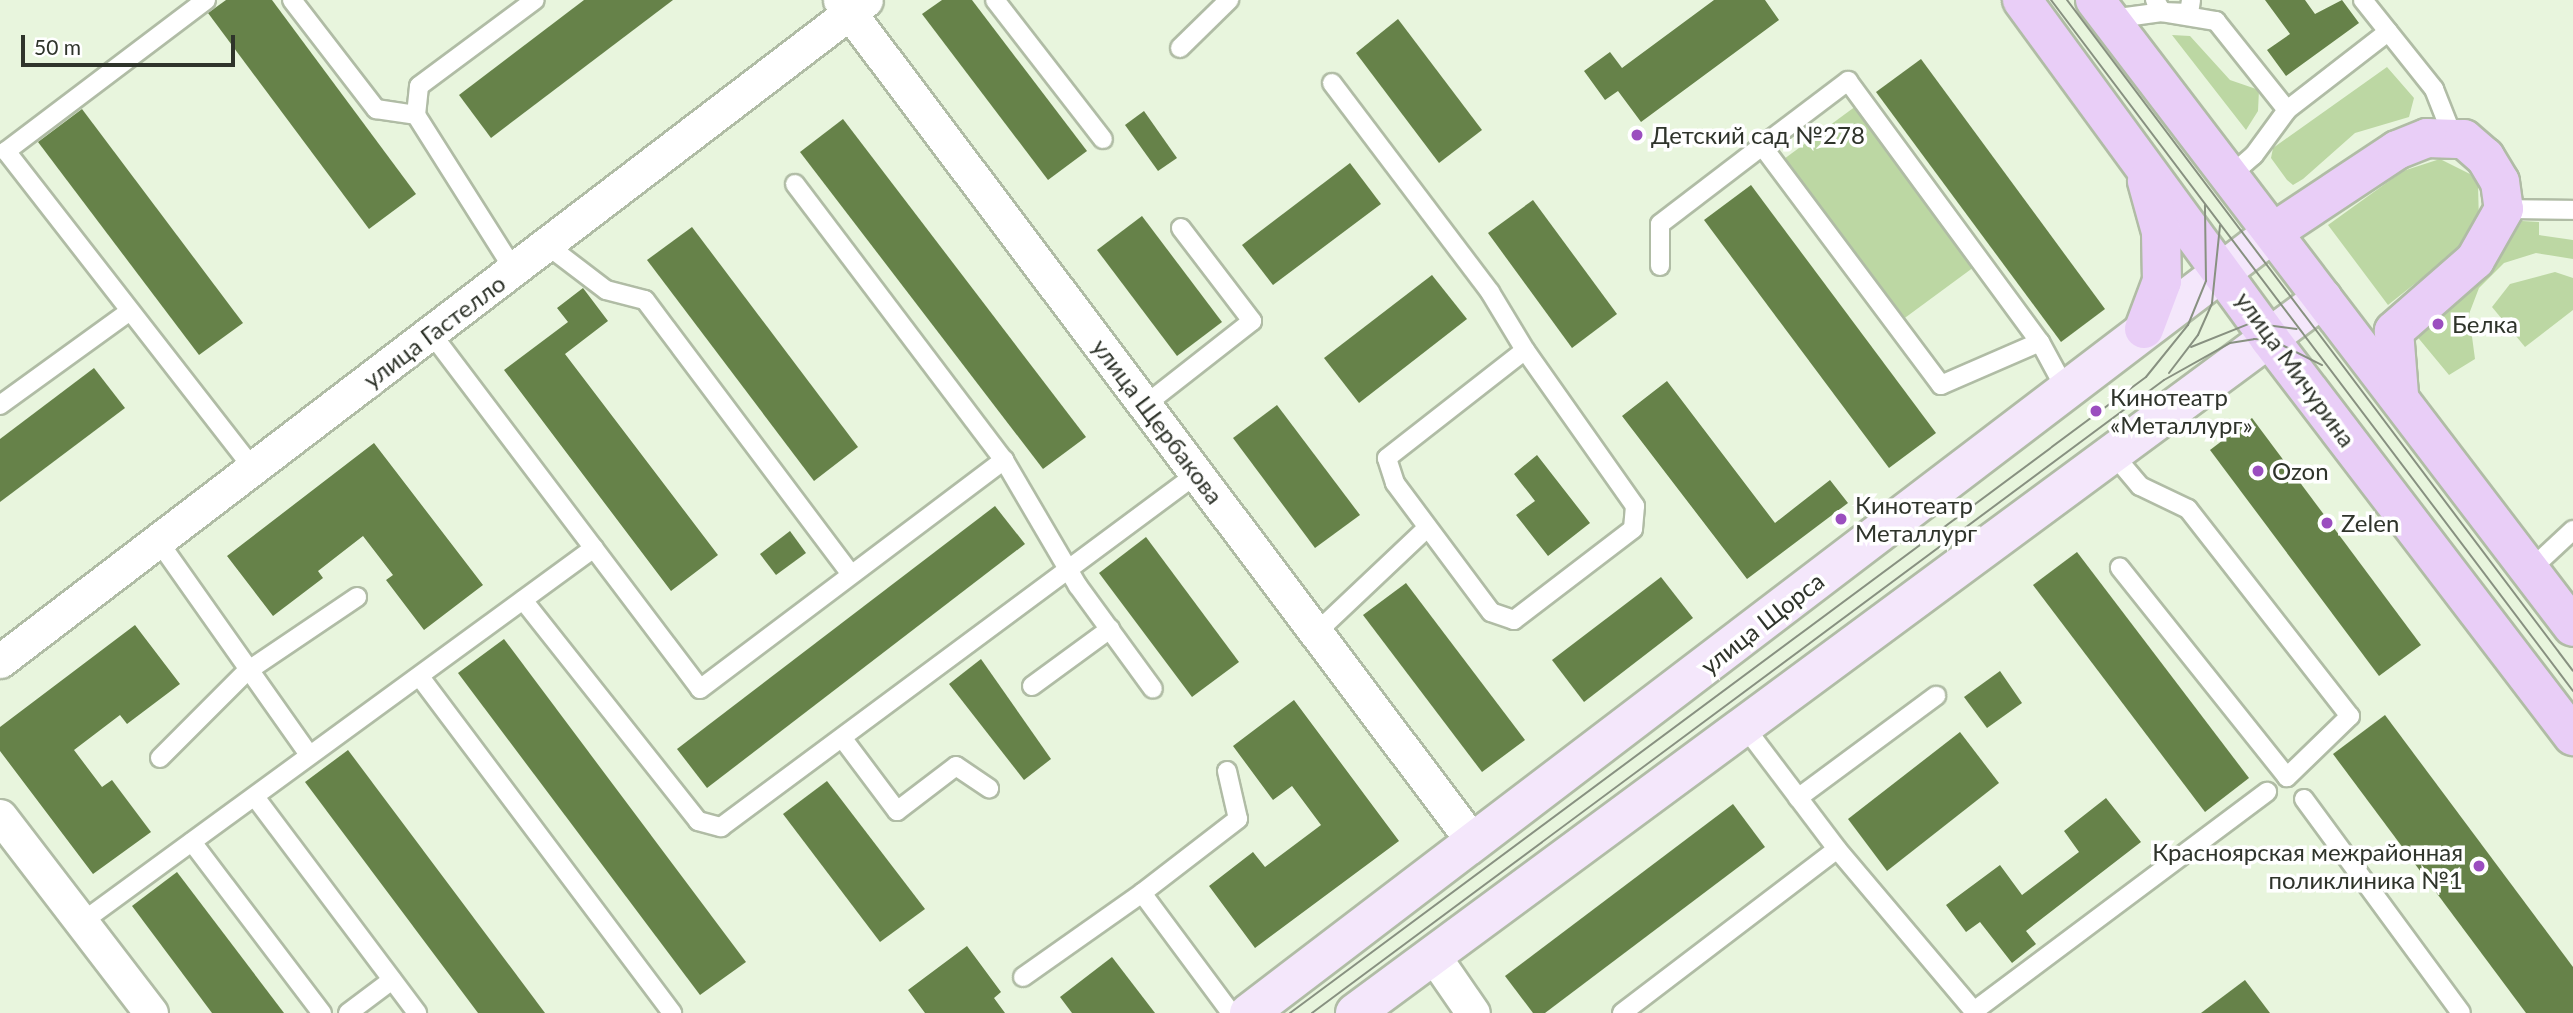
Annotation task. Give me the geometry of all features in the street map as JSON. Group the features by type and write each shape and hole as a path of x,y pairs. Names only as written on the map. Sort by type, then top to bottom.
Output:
{"main road":[{"name":"улица Мичурина","path":"2022,0 2223,269 2269,338 2573,736"},
{"path":"2103,10 2231,174 2573,627"},
{"path":"2274,231 2397,150 2427,138 2453,137 2486,157 2500,182 2504,209 2475,260 2394,331 2399,395"},
{"path":"2136,153 2157,206 2162,253 2158,303 2144,329"},
{"name":"улица Щорса","path":"1249,1013 2067,392 2144,329 2274,231"},
{"path":"1355,1013 2323,298"}],"street":[{"name":"улица Гастелло","path":"0,661 547,245 852,4"},
{"name":"улица Щербакова","path":"852,4 1145,405 1318,631 1474,843"},
{"path":"0,816 151,1013"},
{"path":"1433,955 1473,1013"}],"lane":[{"path":"206,0 6,150 127,313 254,469"},
{"path":"292,0 376,109 416,115"},
{"path":"514,270 416,115 419,86 535,0"},
{"path":"995,0 1102,139"},
{"path":"1180,48 1229,0"},
{"path":"2363,0 2434,89 2453,137"},
{"path":"2103,10 2190,6 2216,21 2287,110"},
{"path":"2231,174 2254,155 2287,110 2388,32"},
{"path":"1660,267 1660,223 1848,81 2040,342 2067,392"},
{"path":"1332,82 1490,292 1525,350 1635,506 1633,529 1514,620 1491,612 1395,483 1387,458 1525,350"},
{"path":"1762,146 1941,386 2040,342"},
{"path":"795,184 1004,460 1070,570 1153,689"},
{"path":"2504,209 2573,210"},
{"path":"1145,405 1252,321 1181,228"},
{"path":"547,245 607,290 645,300 850,573"},
{"path":"0,405 127,313"},
{"path":"431,333 700,689 850,573 1004,460"},
{"path":"2113,454 2140,486 2188,509 2350,716 2287,777 2120,568"},
{"path":"523,600 698,821 721,827 1198,473"},
{"path":"1318,631 1427,528"},
{"path":"2530,570 2573,530"},
{"path":"159,542 246,672 307,752"},
{"path":"82,922 255,797 307,752 420,677 594,548"},
{"path":"160,758 246,672 357,597"},
{"path":"1032,686 1110,629"},
{"path":"420,677 672,1013"},
{"path":"1798,798 1936,696"},
{"path":"1744,726 1837,849 1974,1011 2267,792"},
{"path":"843,739 897,811 956,766 989,788"},
{"path":"1023,977 1142,893 1238,819 1227,771"},
{"path":"255,797 417,1013"},
{"path":"2304,799 2461,1013"},
{"path":"192,842 322,1013"},
{"path":"1622,1013 1837,849"},
{"path":"1142,893 1231,1013"},
{"path":"348,1013 392,980"}],"green space":[{"path":"2172,35 2190,36 2230,80 2259,90 2258,111 2246,130"},
{"path":"2387,67 2414,98 2409,117 2355,133 2303,179 2293,185 2287,180 2271,158 2273,148"},
{"path":"1856,106 1974,267 1902,320 1784,159"},
{"path":"2440,159 2470,174 2478,185 2479,223 2461,247 2388,305 2328,225 2403,171"},
{"path":"2522,221 2539,222 2539,235 2573,240 2573,259 2536,253 2504,263 2479,288 2469,314 2475,359 2449,375 2415,334 2417,323 2500,256"},
{"path":"2555,272 2573,278 2573,310 2525,347 2492,307 2510,284"}],"building":[{"path":"226,0 272,0 416,194 369,229 208,13"},
{"path":"584,0 673,0 491,138 459,95"},
{"path":"942,0 972,0 1087,151 1048,180 922,14"},
{"path":"1714,0 1765,0 1779,20 1641,122 1618,91 1605,100 1584,71 1610,52 1622,68"},
{"path":"2265,0 2305,0 2315,14 2342,0 2359,23 2286,76 2267,50 2290,34"},
{"path":"1398,19 1482,130 1439,163 1356,53"},
{"path":"1921,59 2105,309 2061,342 1876,92"},
{"path":"82,109 243,323 199,355 38,142"},
{"path":"1144,111 1177,158 1158,171 1125,125"},
{"path":"843,119 1086,437 1043,469 800,152"},
{"path":"1350,163 1381,204 1273,285 1242,245"},
{"path":"1751,185 1936,433 1889,468 1704,220"},
{"path":"1533,200 1617,314 1572,348 1488,233"},
{"path":"1142,216 1222,322 1177,356 1097,250"},
{"path":"692,227 858,447 814,481 647,260"},
{"path":"1432,275 1467,319 1359,403 1324,358"},
{"path":"583,288 608,321 565,354 718,555 671,591 504,370 568,322 557,308"},
{"path":"94,368 125,408 0,502 0,439"},
{"path":"1667,381 1775,523 1830,480 1848,503 1747,579 1622,416"},
{"path":"1277,405 1360,515 1315,548 1233,438"},
{"path":"2252,418 2421,645 2379,676 2210,450"},
{"path":"374,443 483,585 424,630 386,580 393,575 363,536 318,571 323,578 273,616 227,556"},
{"path":"1537,455 1590,523 1548,556 1516,515 1535,501 1514,474"},
{"path":"995,506 1025,544 707,788 677,749"},
{"path":"790,531 806,553 776,575 760,554"},
{"path":"1146,537 1239,662 1192,697 1099,573"},
{"path":"2077,552 2249,778 2205,812 2033,585"},
{"path":"1661,577 1693,618 1584,702 1552,660"},
{"path":"1406,583 1525,740 1482,772 1363,615"},
{"path":"135,625 180,684 127,724 120,715 74,750 102,787 112,780 151,832 93,874 0,751 0,727"},
{"path":"504,639 746,962 700,995 458,673"},
{"path":"981,659 1051,759 1024,780 949,684"},
{"path":"2000,671 2022,703 1987,728 1964,697"},
{"path":"1294,700 1399,841 1255,948 1209,886 1253,852 1265,867 1321,825 1292,786 1273,800 1233,746"},
{"path":"2385,715 2573,967 2573,1013 2526,1013 2333,754"},
{"path":"1960,732 1999,783 1887,871 1848,819"},
{"path":"348,750 545,1013 478,1013 305,782"},
{"path":"827,781 925,909 880,942 783,814"},
{"path":"2106,798 2141,842 2026,931 2036,944 2012,963 1980,922 1966,932 1946,905 2000,865 2022,895 2079,852 2064,831"},
{"path":"1733,804 1765,847 1545,1013 1533,1013 1505,976"},
{"path":"177,872 284,1013 212,1013 132,906"},
{"path":"967,946 1001,992 994,998 1005,1013 925,1013 908,990"},
{"path":"1112,957 1155,1013 1072,1013 1060,997"},
{"path":"2245,980 2270,1013 2201,1013"}],"tram line":[{"path":"2051,0 2573,691"},
{"path":"2067,0 2573,671"},
{"path":"1290,1013 2146,377 2188,325 2206,281 2205,205"},
{"path":"2169,373 2198,335 2212,303 2220,225"},
{"path":"2191,347 2251,323 2297,329"},
{"path":"1312,1013 2164,380 2230,343 2254,339 2272,340 2322,365"}],"place":[{"name":"Детский сад №278","path":"1637,135"},
{"name":"Белка","path":"2438,324"},
{"name":"Кинотеатр «Металлург»","path":"2096,411"},
{"name":"Ozon","path":"2258,471"},
{"name":"Кинотеатр Металлург","path":"1841,519"},
{"name":"Zelen","path":"2327,523"},
{"name":"Красноярская межрайонная поликлиника №1","path":"2479,866"}]}
